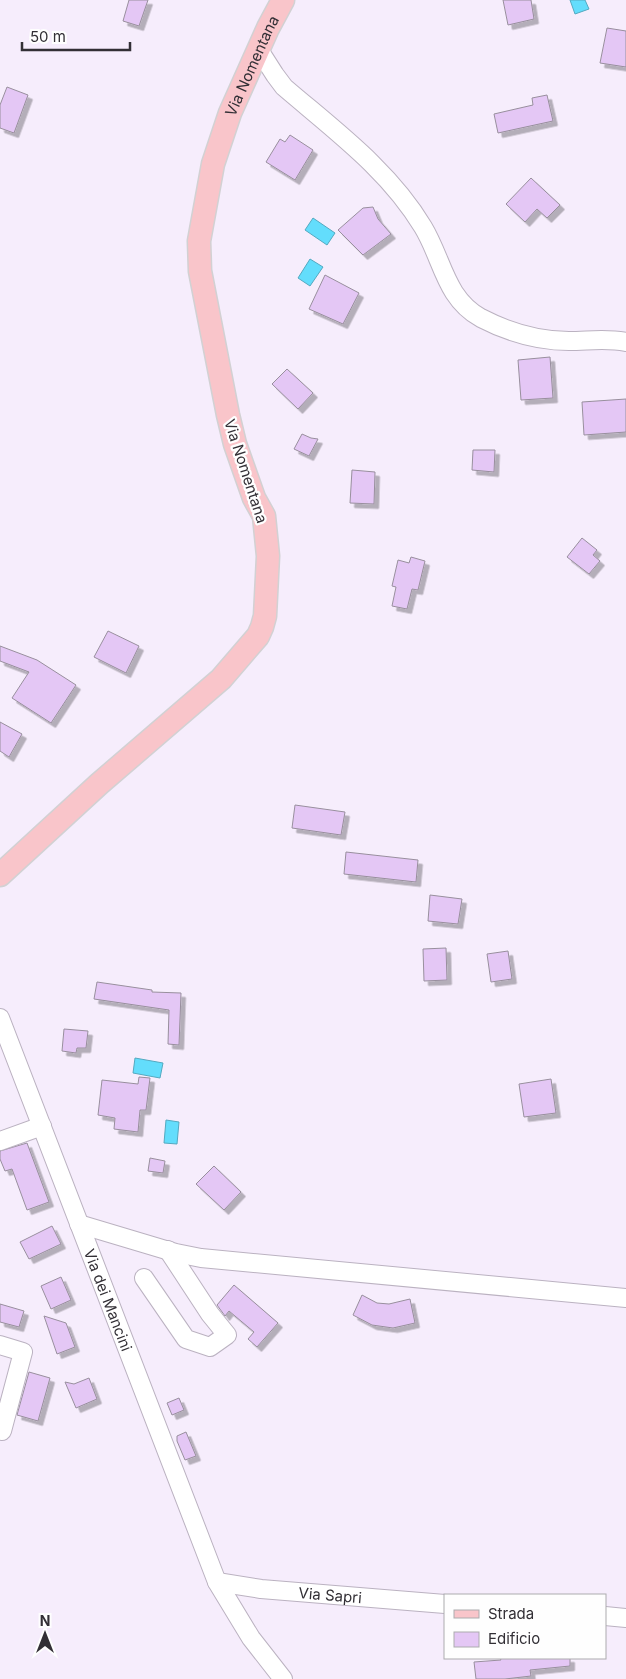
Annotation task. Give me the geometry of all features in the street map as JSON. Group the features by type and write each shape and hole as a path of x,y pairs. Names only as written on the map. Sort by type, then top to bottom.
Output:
{"main road":[{"name":"Via Nomentana","path":"0,875 99,784 221,679 258,636 262,626 265,616 268,556 264,516 254,498 235,444 228,415 200,271 199,242 213,164 230,113 268,28 283,0"}],"street":[{"path":"259,50 284,87 370,161 406,201 424,228 455,296 469,310 483,319 515,332 541,338 561,341 613,340 626,342"},
{"name":"Via dei Mancini","path":"0,1018 217,1582 251,1638 283,1679"},
{"path":"0,1142 42,1126"},
{"path":"79,1224 201,1258 626,1298"},
{"path":"144,1278 186,1339 210,1347 227,1335 210,1314 168,1250"},
{"path":"0,1345 23,1352 2,1431"},
{"name":"Via Sapri","path":"217,1582 261,1589 444,1604"},
{"path":"606,1616 626,1618"}],"water":[{"path":"570,0 585,0 589,9 575,14"},
{"path":"313,218 335,233 327,245 305,230"},
{"path":"310,259 323,267 310,286 298,278"},
{"path":"135,1058 163,1063 160,1078 133,1073"},
{"path":"166,1120 179,1122 177,1144 164,1143"}],"building":[{"path":"129,0 148,0 139,26 123,21"},
{"path":"503,0 531,0 534,19 508,25"},
{"path":"607,28 626,31 626,67 600,63"},
{"path":"7,87 28,95 14,133 0,128 0,105"},
{"path":"547,95 553,121 498,133 494,114 533,105 532,98"},
{"path":"290,135 313,150 295,180 266,162 280,139 285,142"},
{"path":"531,178 560,205 547,218 537,209 525,222 506,204"},
{"path":"373,207 378,219 391,234 363,255 338,230 363,208"},
{"path":"325,275 359,293 343,324 309,309"},
{"path":"550,357 553,398 521,400 518,360"},
{"path":"287,369 313,393 298,409 272,384"},
{"path":"626,399 626,432 584,435 582,402"},
{"path":"302,434 318,439 309,456 294,449"},
{"path":"473,450 495,450 494,472 472,470"},
{"path":"352,470 375,472 374,504 350,503"},
{"path":"582,538 597,550 593,555 600,561 589,574 567,557"},
{"path":"411,557 425,561 418,590 412,589 407,609 392,606 396,587 392,586 398,560 409,563"},
{"path":"108,631 139,646 126,673 94,657"},
{"path":"0,646 37,660 76,685 51,723 12,698 29,672 0,661"},
{"path":"0,722 22,734 9,757 0,751"},
{"path":"295,805 345,812 341,835 292,828"},
{"path":"346,852 418,860 416,882 344,874"},
{"path":"430,895 462,899 458,924 428,921"},
{"path":"446,948 447,980 424,981 423,949"},
{"path":"508,951 512,979 491,982 487,954"},
{"path":"97,982 152,990 152,992 181,993 179,1045 168,1044 169,1010 94,999"},
{"path":"64,1029 88,1031 86,1048 77,1048 76,1053 62,1051"},
{"path":"139,1077 150,1078 146,1110 140,1110 138,1132 114,1129 115,1118 98,1115 102,1080 138,1084"},
{"path":"551,1079 556,1113 524,1117 519,1084"},
{"path":"27,1143 49,1202 27,1210 12,1169 5,1171 0,1159 0,1151"},
{"path":"150,1158 165,1161 163,1173 148,1171"},
{"path":"214,1166 241,1192 224,1210 196,1184"},
{"path":"52,1226 61,1244 29,1259 20,1242"},
{"path":"61,1277 71,1300 51,1309 41,1286"},
{"path":"234,1285 278,1323 257,1347 248,1339 254,1332 229,1311 225,1316 217,1305"},
{"path":"362,1295 377,1303 389,1304 410,1299 415,1323 393,1328 372,1325 353,1315"},
{"path":"0,1304 24,1311 19,1327 0,1322"},
{"path":"44,1316 66,1323 75,1347 57,1354"},
{"path":"29,1372 50,1378 38,1421 17,1415"},
{"path":"89,1378 97,1399 76,1408 65,1382 74,1384"},
{"path":"179,1398 184,1410 172,1415 167,1403"},
{"path":"186,1432 196,1456 185,1460 177,1441 177,1436"},
{"path":"570,1659 570,1666 530,1670 531,1676 505,1679 476,1679 474,1662"}]}
